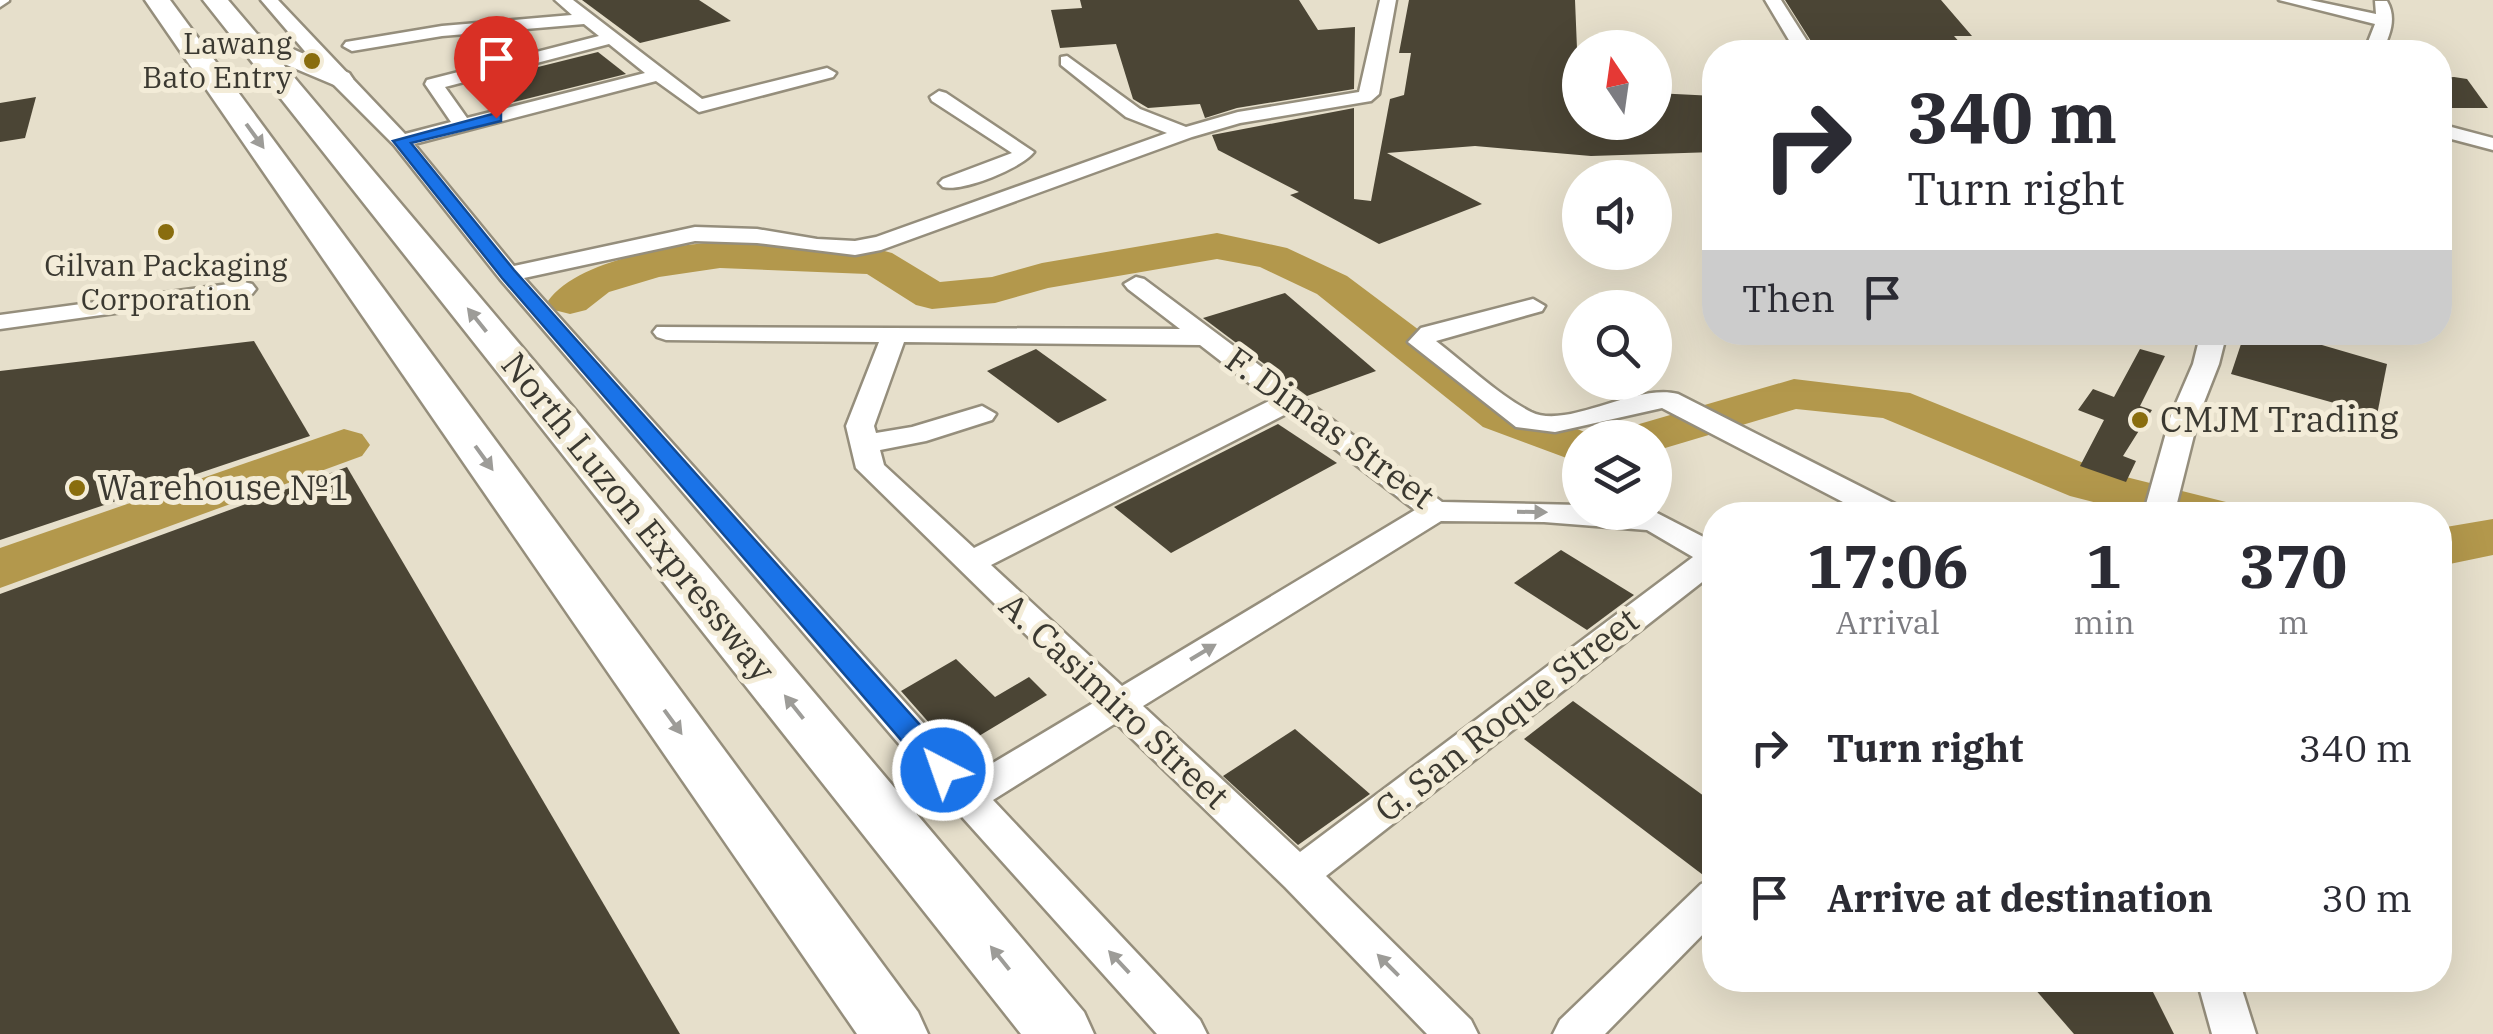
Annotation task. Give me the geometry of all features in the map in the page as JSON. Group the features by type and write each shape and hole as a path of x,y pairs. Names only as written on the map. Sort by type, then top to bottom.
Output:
{"highway":[{"path":"157,0 895,1034"},
{"name":"North Luzon Expressway","path":"215,0 1061,1034"},
{"path":"244,36 339,80"}],"street":[{"path":"269,0 339,80 401,141 508,274 966,797 1185,1034"},
{"path":"563,0 699,106 827,73"},
{"path":"508,274 696,234 739,234 855,248 880,243 1185,133 1238,118 1368,96 1388,0"},
{"path":"1773,0 1798,40"},
{"path":"2287,0 2383,22"},
{"path":"2377,40 2385,10 2380,0"},
{"path":"352,46 442,32 586,19"},
{"path":"463,126 434,84 609,38"},
{"path":"1066,62 1133,113 1185,133"},
{"path":"401,141 659,75"},
{"path":"924,192 1017,160 1024,152 939,97"},
{"path":"2452,133 2493,144"},
{"path":"950,183 981,208"},
{"name":"F. Dimas Street","path":"1136,284 1434,511 1544,512 1654,521 1702,549"},
{"path":"0,322 244,289"},
{"path":"1534,306 1430,334 1421,342 1526,421 1555,424 1657,399 1668,400 1867,502"},
{"path":"666,332 1204,337"},
{"path":"894,334 860,426 863,444 916,435 982,414"},
{"path":"2163,502 2184,418 2213,345"},
{"path":"968,564 1288,402"},
{"name":"A. Casimiro Street","path":"863,444 870,468 1299,875 1456,1034"},
{"path":"966,797 1434,511"},
{"name":"G. San Roque Street","path":"1299,875 1702,566"},
{"path":"1575,1034 1702,909"},
{"path":"2222,992 2234,1034"}],"building":[{"path":"582,0 699,0 731,21 640,43"},
{"path":"1080,0 1299,0 1318,30 1355,27 1354,89 1237,108 1205,118 1200,104 1148,108 1133,99 1116,44 1060,48 1051,10 1082,8"},
{"path":"1409,0 1575,0 1576,30 1562,30 1562,140 1672,140 1672,94 1702,95 1702,152 1591,156 1475,146 1387,153 1482,204 1379,244 1290,195 1299,192 1218,150 1212,135 1354,108 1354,199 1371,201 1390,99 1404,95 1411,53 1399,53"},
{"path":"1785,0 1941,0 1972,36 1954,36 1958,40 1810,40"},
{"path":"598,52 626,74 494,107 470,84"},
{"path":"2452,77 2467,79 2488,108 2452,108"},
{"path":"36,97 25,138 0,142 0,103"},
{"path":"1285,293 1376,371 1307,396 1203,318"},
{"name":"Warehouse №1","path":"254,341 310,436 0,540 0,371"},
{"path":"2241,345 2322,345 2387,364 2377,415 2231,374"},
{"path":"1036,349 1107,400 1058,423 987,371"},
{"path":"2140,349 2165,356 2140,406 2152,410 2123,456 2136,461 2126,482 2080,466 2104,420 2078,410 2093,389 2114,397"},
{"path":"1278,424 1337,463 1171,553 1114,507"},
{"path":"347,467 680,1034 0,1034 0,594"},
{"path":"1561,550 1634,595 1587,630 1514,583"},
{"path":"956,659 995,697 1029,677 1047,695 954,751 901,691"},
{"path":"1573,701 1702,795 1702,874 1524,739"},
{"path":"1295,729 1370,794 1298,845 1223,776"},
{"path":"2037,992 2153,992 2174,1034 2074,1034"}],"waterway":[{"path":"570,301 594,283 653,265 720,255 877,262 932,296 995,290 1042,276 1217,246 1272,257 1332,285 1501,416 1562,440"},
{"path":"1672,431 1794,394 1892,404 2089,484 2160,502"},
{"path":"0,569 344,445"},
{"path":"2452,545 2493,537"}],"place":[{"name":"Lawang Bato Entry","path":"312,61"},
{"name":"Gilvan Packaging Corporation","path":"166,232"},
{"name":"CMJM Trading","path":"2140,420"},
{"name":"Warehouse №1","path":"77,488"}],"route":[{"path":"496,118 401,141 508,274 943,770"}]}
